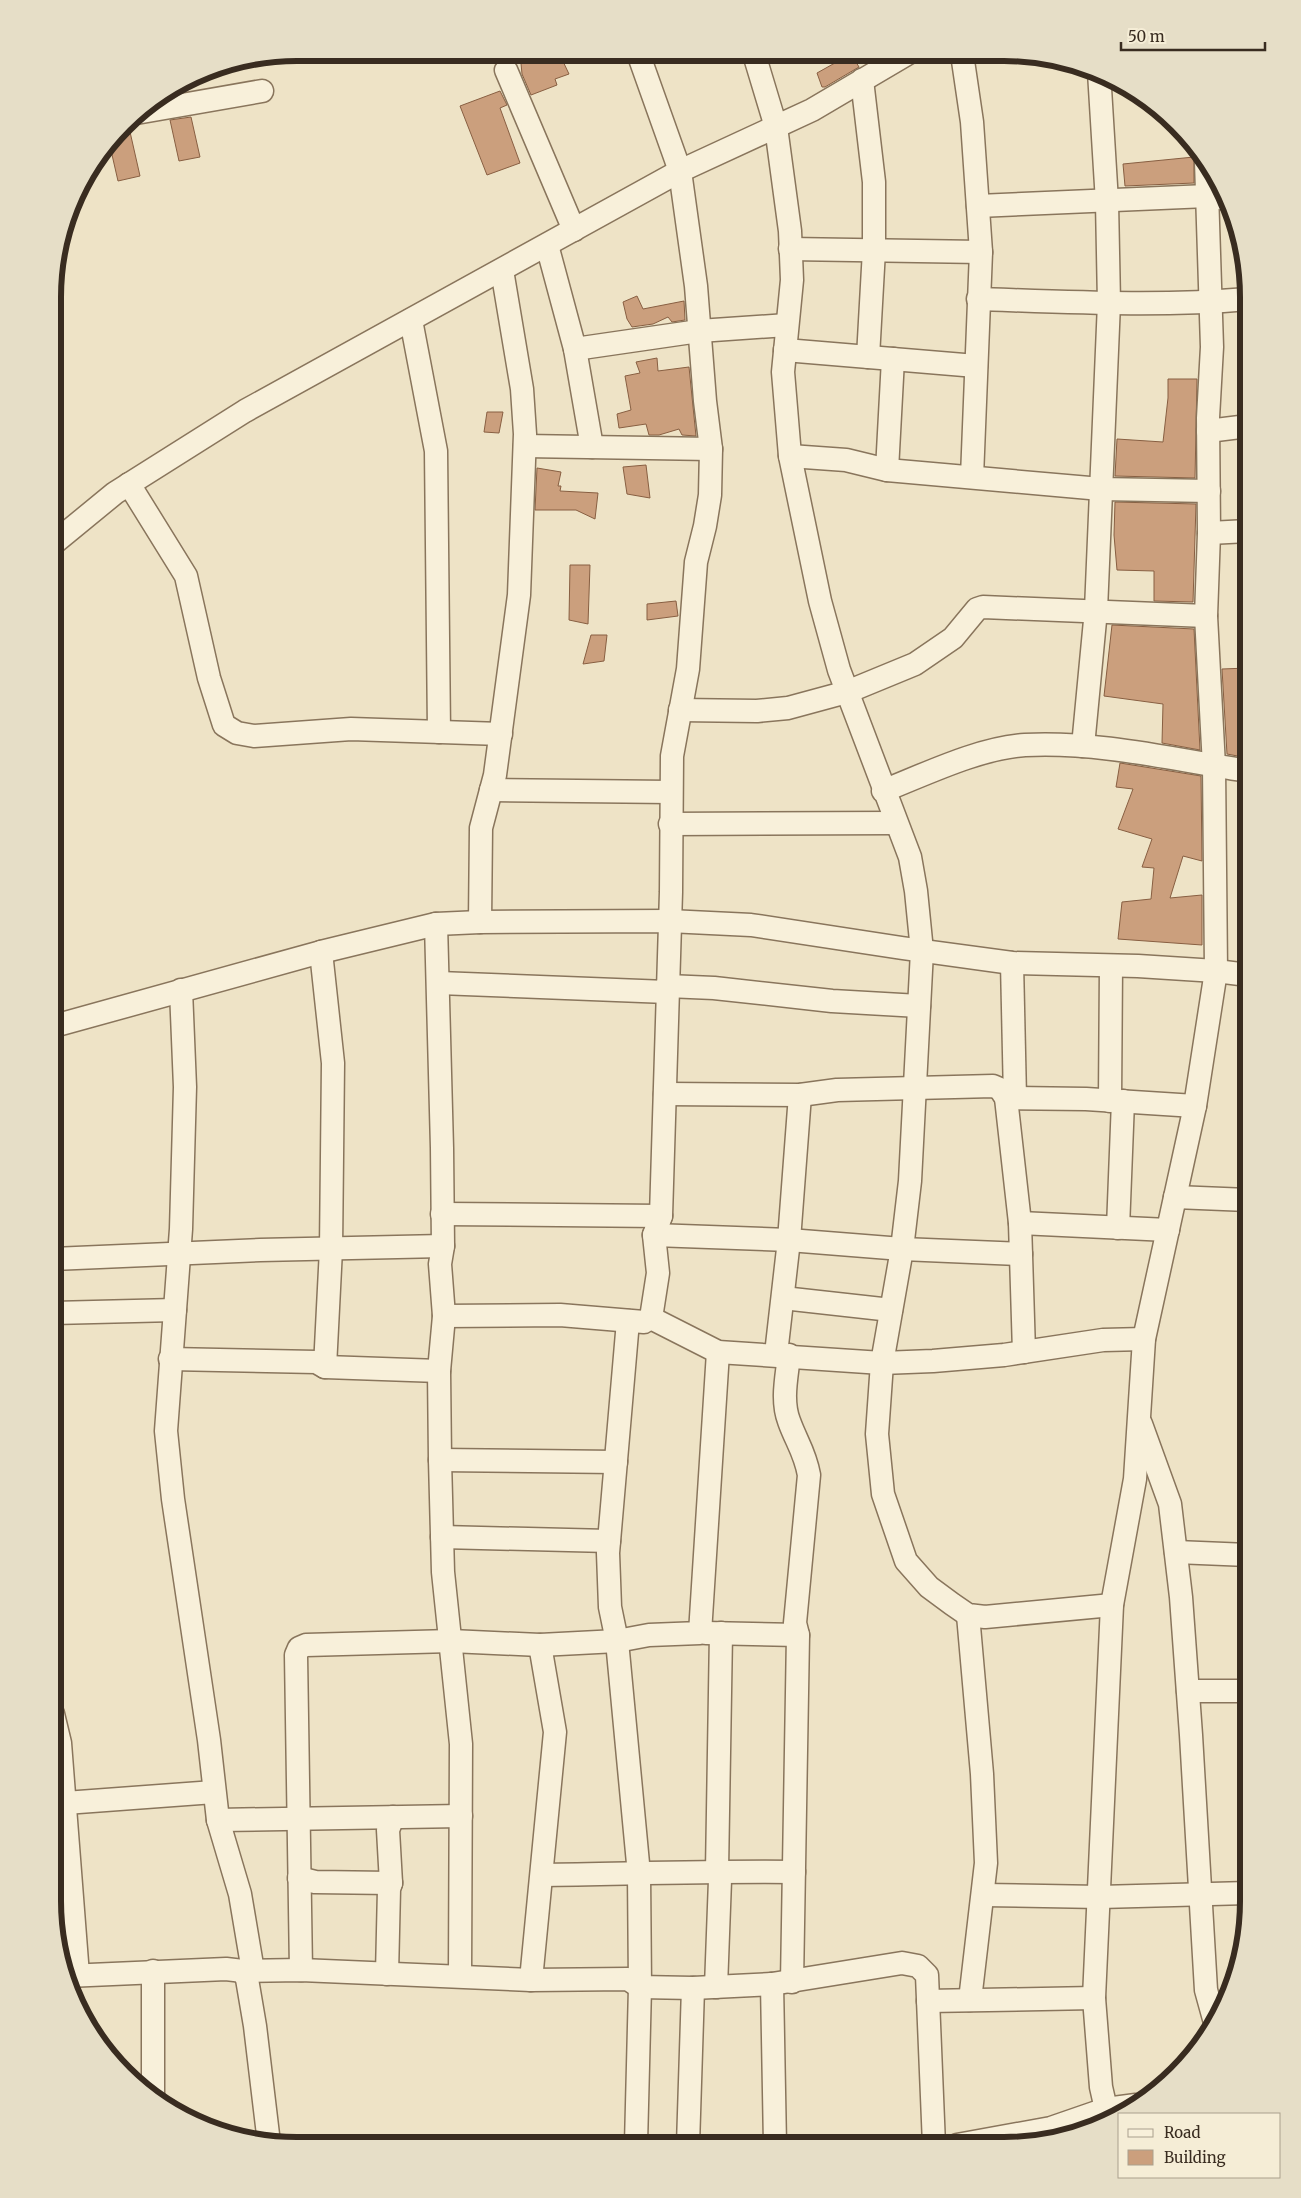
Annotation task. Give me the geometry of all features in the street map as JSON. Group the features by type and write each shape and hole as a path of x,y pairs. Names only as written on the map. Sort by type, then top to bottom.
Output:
{"street":[{"path":"641,61 680,171 696,286 711,449 710,494 705,526 696,562 690,653 672,756 665,1094 657,1226 658,1273 651,1318"},
{"path":"756,61 776,127 790,231 792,280 783,372 790,456 820,601 838,670 910,857 916,891 922,951 910,1181 902,1249 882,1363 877,1434 883,1494 906,1561 929,1587 968,1615 985,1617 1112,1605"},
{"path":"61,538 115,493 245,411 680,171 812,110 872,68 890,61"},
{"path":"963,61 972,122 980,252 972,477"},
{"path":"868,357 874,250 872,68"},
{"path":"506,70 574,230"},
{"path":"1083,746 1096,610 1109,303 1107,202 1100,82"},
{"path":"154,109 262,91"},
{"path":"978,206 1217,197 1211,302 1212,347 1208,431 1209,533 1206,616 1214,766 1216,971 1195,1106 1144,1338 1135,1479 1112,1605 1094,1998 1101,2087 1106,2109"},
{"path":"547,245 575,349 592,448"},
{"path":"790,249 980,252"},
{"path":"480,922 482,828 501,734 519,595 525,446 522,389 502,270"},
{"path":"978,299 1109,303 1211,302 1240,300"},
{"path":"411,320 436,451 439,732"},
{"path":"575,349 699,331 787,325"},
{"path":"785,350 976,366"},
{"path":"887,470 893,359"},
{"path":"1208,431 1240,427"},
{"path":"525,446 711,449"},
{"path":"790,456 846,460 887,470 1101,489 1209,491"},
{"path":"129,484 186,576 209,678 224,725 237,733 254,736 351,729 501,734"},
{"path":"1209,533 1240,531"},
{"path":"680,710 757,711 788,708 847,692 915,664 953,638 977,609 983,607 1096,610 1206,616"},
{"path":"883,791 970,757 1024,745 1083,746 1240,770"},
{"path":"491,790 671,792"},
{"path":"670,824 896,823"},
{"path":"61,1024 321,952 436,924 480,922 669,921 751,925 1012,963 1216,971 1240,974"},
{"path":"436,924 439,984 443,1246 440,1264 444,1316 438,1371 440,1460 443,1572 461,1744 460,1976"},
{"path":"321,952 333,1064 331,1248 325,1367"},
{"path":"1012,963 1010,1098 1020,1223 1024,1352"},
{"path":"1111,966 1117,1101 1118,1228"},
{"path":"439,984 667,989 714,988 832,1001 919,1006"},
{"path":"181,990 185,1087 179,1253 166,1431 173,1499 209,1740 218,1820 240,1894 248,1971 247,1979 255,2026 268,2135"},
{"path":"665,1094 800,1095 838,1090 993,1086 1000,1088 1010,1098 1117,1101 1195,1106"},
{"path":"775,2137 782,1983 794,1872 798,1635 795,1623 809,1475 806,1457 789,1420 785,1404 783,1355 783,1298 800,1095"},
{"path":"1175,1197 1240,1200"},
{"path":"442,1214 657,1226 789,1240 902,1249 1021,1254"},
{"path":"1020,1223 1168,1230"},
{"path":"61,1259 179,1253 443,1246"},
{"path":"783,1298 891,1310"},
{"path":"61,1313 175,1310"},
{"path":"444,1316 560,1315 643,1322 651,1318"},
{"path":"651,1318 718,1352 882,1363 932,1362 1024,1352 1103,1340 1144,1338"},
{"path":"628,1321 608,1554 610,1607 617,1641 639,1874 640,1987 636,2137"},
{"path":"716,1987 720,1880 717,1871 711,1633 718,1352"},
{"path":"170,1359 316,1362 325,1367 438,1371"},
{"path":"1138,1416 1170,1504 1176,1552 1188,1691 1206,1990 1212,2011"},
{"path":"440,1460 616,1462"},
{"path":"442,1537 609,1541"},
{"path":"1176,1552 1240,1555"},
{"path":"968,1615 982,1774 986,1863 970,2000"},
{"path":"301,1970 296,1654 299,1648 306,1645 451,1640 540,1645 617,1641 649,1635 711,1633 798,1635"},
{"path":"531,1980 554,1732 540,1645"},
{"path":"1188,1691 1240,1691"},
{"path":"61,1755 73,1974"},
{"path":"65,1802 214,1792"},
{"path":"218,1820 461,1816"},
{"path":"388,1974 389,1889 391,1883 388,1830 393,1817"},
{"path":"542,1875 717,1871 794,1872"},
{"path":"299,1878 315,1882 391,1883"},
{"path":"983,1895 1100,1897 1240,1893"},
{"path":"74,1976 226,1969 248,1971 301,1970 531,1980 628,1979 640,1987 693,1988 782,1983 902,1963 918,1966 927,1975 934,2137"},
{"path":"153,1971 153,2088"},
{"path":"688,2137 693,1988"},
{"path":"928,2001 1094,1998"},
{"path":"1001,2137 1051,2128 1106,2109 1117,2108"}],"building":[{"path":"521,61 563,61 569,74 555,79 557,85 531,95 522,74"},
{"path":"838,61 855,61 859,67 825,87 822,87 817,73"},
{"path":"500,91 507,105 500,108 520,163 487,175 460,106"},
{"path":"191,117 200,157 179,161 170,120"},
{"path":"130,130 140,176 118,181 111,152"},
{"path":"1194,157 1194,183 1125,186 1123,164"},
{"path":"637,296 643,309 684,301 685,320 672,322 668,317 653,324 632,327 627,319 623,302"},
{"path":"657,358 658,371 689,367 696,436 682,435 679,429 659,435 649,435 646,424 619,428 617,414 631,410 625,376 640,373 636,362"},
{"path":"1168,379 1197,379 1195,478 1115,476 1117,439 1163,442 1168,398"},
{"path":"487,412 503,412 499,433 484,432"},
{"path":"646,465 650,498 627,494 623,467"},
{"path":"537,468 561,472 558,486 561,486 560,491 598,493 595,519 576,510 535,510"},
{"path":"1115,502 1196,504 1193,602 1154,601 1154,571 1117,570 1114,535"},
{"path":"570,565 590,565 588,624 569,620"},
{"path":"676,601 678,616 647,620 647,604"},
{"path":"1112,625 1194,629 1200,750 1162,743 1163,704 1104,696"},
{"path":"591,635 607,635 604,661 583,664"},
{"path":"1240,668 1240,756 1227,754 1222,669"},
{"path":"1120,763 1201,776 1202,861 1183,856 1170,898 1202,895 1202,945 1118,939 1122,902 1151,899 1154,868 1142,867 1152,839 1118,829 1133,789 1116,787"}]}
